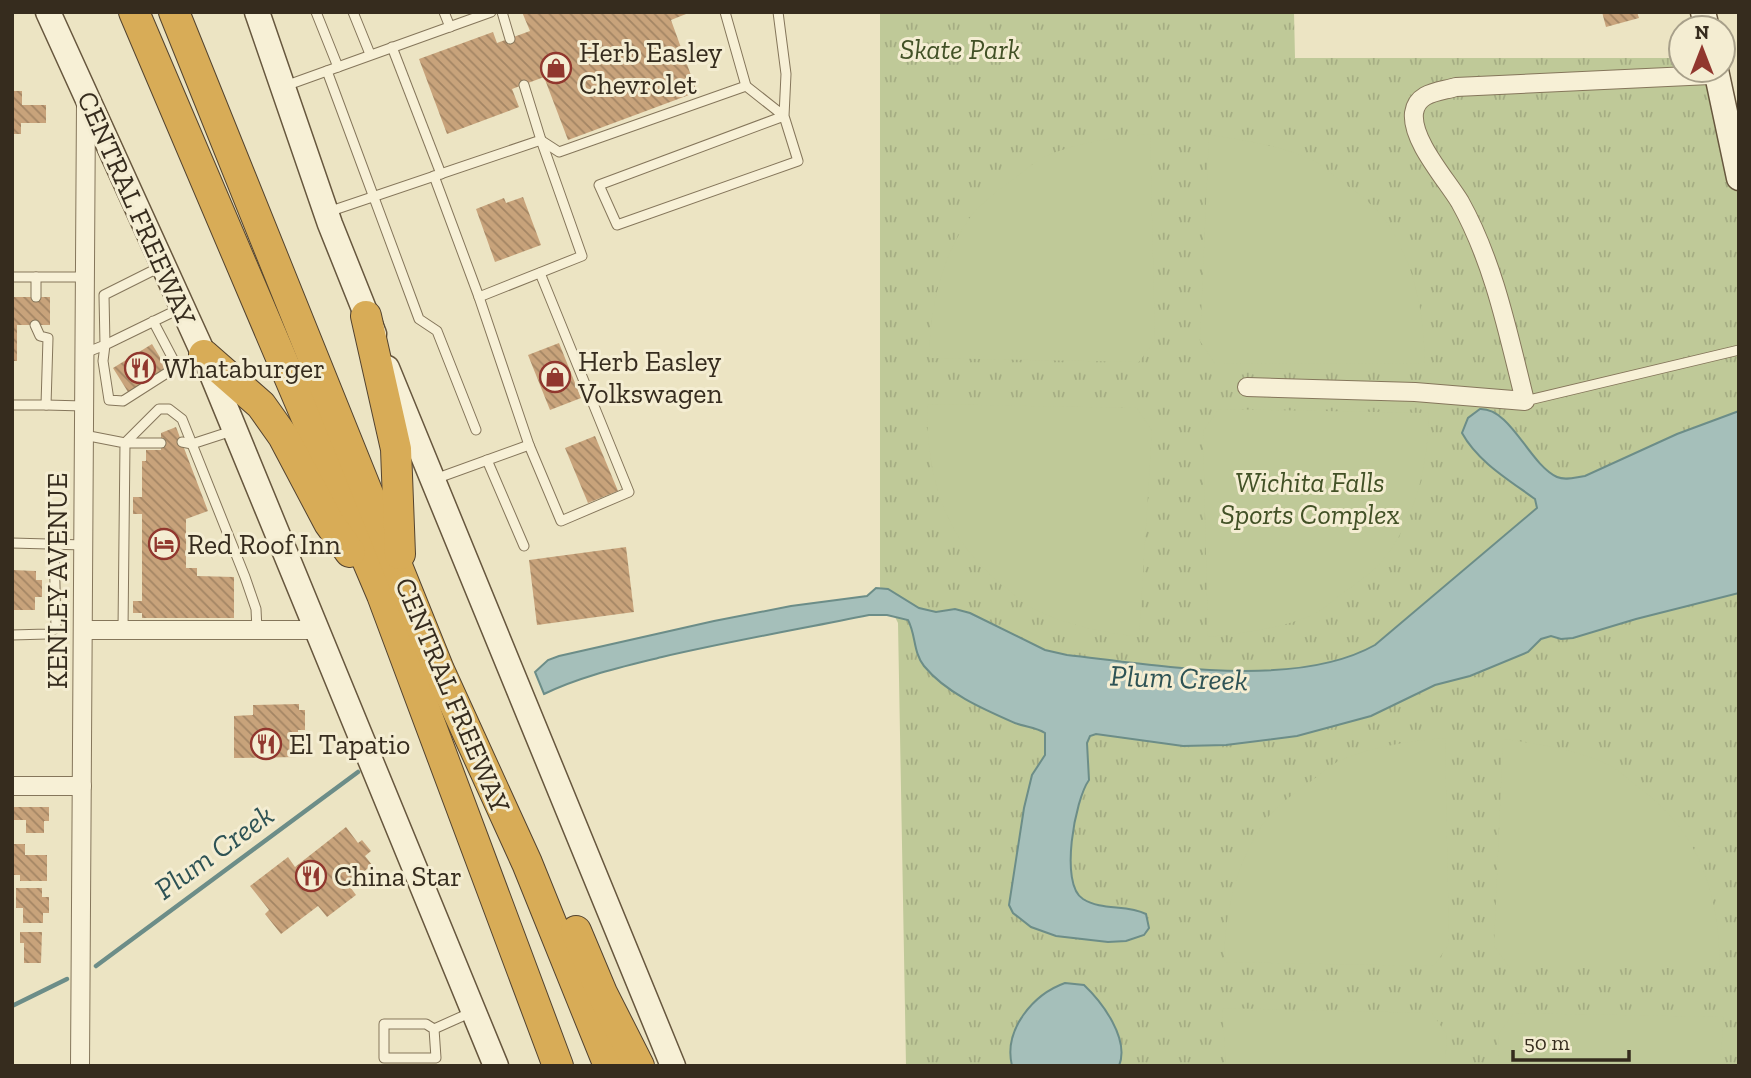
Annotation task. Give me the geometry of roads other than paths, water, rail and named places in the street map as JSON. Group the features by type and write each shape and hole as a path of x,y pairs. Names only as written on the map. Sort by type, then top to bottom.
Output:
{"highway":[{"name":"CENTRAL FREEWAY","path":"134,12 391,585 439,670 527,863 609,1066"},
{"name":"CENTRAL FREEWAY","path":"174,12 391,585 552,1058"},
{"path":"366,316 396,449 391,585"},
{"path":"204,355 261,405 283,436 329,523 391,585"},
{"path":"527,863 575,928 602,993 639,1066"}],"main road":[{"name":"CENTRAL FREEWAY","path":"48,12 204,355 496,1066"},
{"path":"257,12 326,212 366,316 673,1066"},
{"path":"1719,84 1739,178"}],"street":[{"path":"1247,387 1415,392 1525,401 1502,310 1477,233 1451,187 1424,148 1414,125 1416,104 1424,95 1456,88 1667,77"},
{"name":"KENLEY AVENUE","path":"80,1066 87,96"},
{"path":"83,630 316,630"},
{"path":"12,786 82,786"}],"lane":[{"path":"316,12 338,67"},
{"path":"353,12 370,54"},
{"path":"444,12 450,27"},
{"path":"283,87 491,12"},
{"path":"502,12 510,38"},
{"path":"725,12 746,86 784,116"},
{"path":"778,12 786,74 784,116 798,161 617,225 599,185 784,116"},
{"path":"392,47 529,444 561,521 629,492 540,272"},
{"path":"327,71 419,319 437,331 476,430"},
{"path":"479,297 582,256 524,85"},
{"path":"541,140 559,152 746,86"},
{"path":"326,212 541,140"},
{"path":"153,321 173,359 170,371 124,401 109,400 103,361 104,295 163,265"},
{"path":"12,277 85,277"},
{"path":"36,277 36,297"},
{"path":"85,353 182,307"},
{"path":"35,325 40,335 48,338 46,405"},
{"path":"1525,401 1739,350"},
{"path":"12,405 84,406"},
{"path":"124,630 125,443 159,410 169,409 182,419 192,444 256,609 257,630"},
{"path":"181,442 192,444 234,430"},
{"path":"84,435 125,443 161,443"},
{"path":"433,480 529,444"},
{"path":"487,460 524,546"},
{"path":"12,542 83,545"},
{"path":"12,635 47,634 57,628 54,544"},
{"path":"434,1029 474,1012"},
{"path":"384,1024 426,1024 434,1029 438,1062 384,1058 384,1024"}],"water":[{"path":"1480,409 1501,417 1547,470 1557,477 1567,479 1585,476 1677,434 1739,411 1739,593 1573,638 1551,636 1541,639 1528,652 1470,676 1435,685 1371,716 1297,736 1226,745 1183,746 1096,734 1090,736 1087,743 1089,780 1075,822 1072,877 1076,891 1090,903 1146,914 1149,928 1144,935 1126,941 1108,942 1056,936 1031,927 1013,913 1009,905 1024,808 1032,775 1045,755 1045,733 990,712 933,676 920,661 908,620 887,615 869,615 740,640 617,668 544,694 535,672 548,660 559,656 791,606 867,596 876,588 888,589 919,608 936,612 955,609 970,613 1045,650 1067,655 1224,671 1306,667 1342,659 1375,645 1537,508 1535,499 1485,462 1462,433 1468,418"},
{"path":"1065,983 1084,985 1106,1011 1121,1044 1119,1066 1012,1066 1012,1039 1024,1015 1042,995"}],"waterway":[{"name":"Plum Creek","path":"96,966 358,772"},
{"name":"Plum Creek","path":"12,1006 67,979"}],"place":[{"name":"Herb Easley Chevrolet","path":"556,68"},
{"name":"Whataburger","path":"140,368"},
{"name":"Herb Easley Volkswagen","path":"555,377"},
{"name":"Red Roof Inn","path":"164,544"},
{"name":"El Tapatio","path":"266,744"},
{"name":"China Star","path":"311,876"}],"park label":[{"name":"Skate Park","path":"960,49"},
{"name":"Wichita Falls Sports Complex","path":"1310,498"}]}
